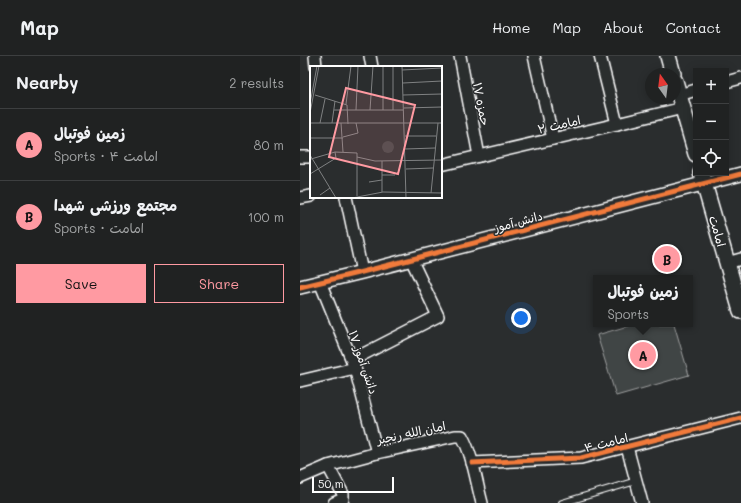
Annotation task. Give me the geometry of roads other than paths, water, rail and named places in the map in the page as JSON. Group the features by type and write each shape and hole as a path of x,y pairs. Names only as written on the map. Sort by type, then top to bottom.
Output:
{"main road":[{"path":"668,56 671,68"},
{"path":"681,102 693,144"},
{"name":"امامت","path":"703,178 734,261 741,311"}],"street":[{"path":"315,56 316,66"},
{"path":"370,56 372,66"},
{"name":"حمزه ۱۷","path":"460,56 479,156"},
{"path":"534,56 553,139"},
{"path":"600,56 617,124"},
{"path":"729,81 741,78"},
{"name":"امامت ۲","path":"681,94 693,91"},
{"name":"امامت ۲","path":"442,165 617,124 660,104"},
{"name":"دانش آموز","path":"300,287 411,259 703,178 741,174"},
{"path":"300,198 310,196"},
{"path":"346,198 362,272"},
{"path":"300,382 353,364 438,316 411,259"},
{"name":"دانش آموز ۱۷","path":"320,282 353,364 377,452"},
{"name":"امامت ۴","path":"472,463 581,458 741,418"},
{"name":"امان الله رنجبر","path":"300,478 328,466 377,452 455,436 462,436 472,463 482,503"},
{"path":"627,447 642,503"},
{"path":"328,466 343,494 343,499 334,503"}],"lane":[{"path":"562,503 636,482"}],"place":[{"name":"مجتمع ورزشی شهدا","path":"667,259"},
{"name":"زمین فوتبال","path":"643,355"}]}
